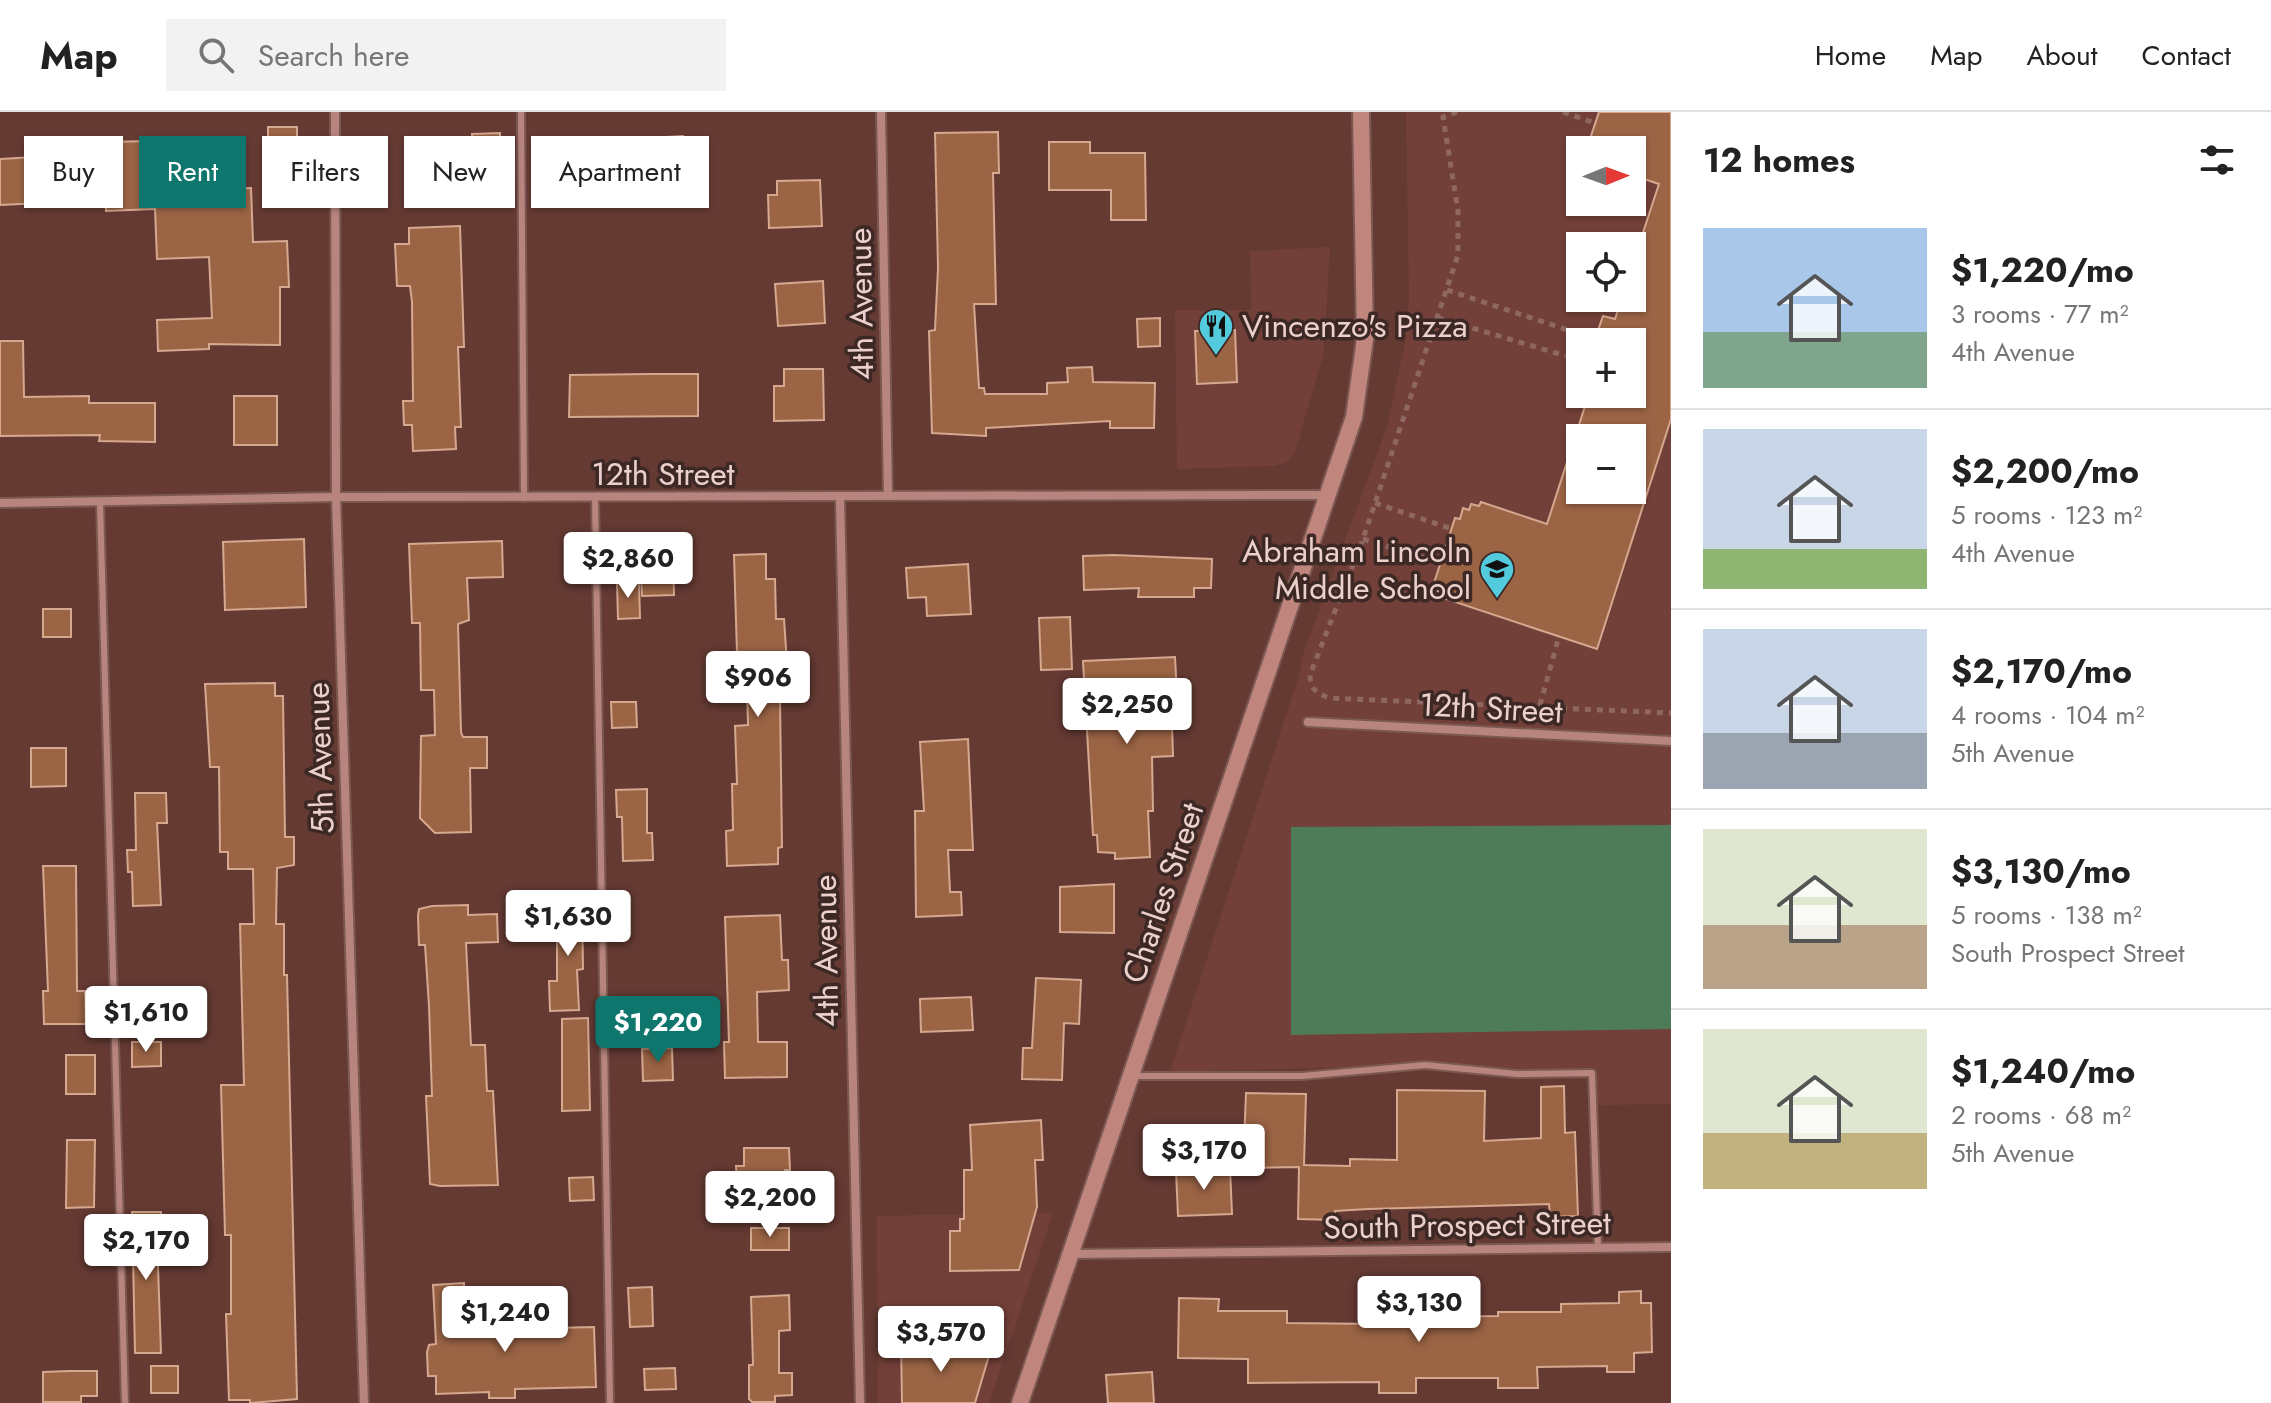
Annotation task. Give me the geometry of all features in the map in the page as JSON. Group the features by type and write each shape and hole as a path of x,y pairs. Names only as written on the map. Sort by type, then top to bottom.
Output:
{"main road":[{"name":"Charles Street","path":"1020,1403 1354,417 1365,339 1361,112"}],"street":[{"name":"5th Avenue","path":"335,112 336,497 364,1403"},
{"name":"4th Avenue","path":"881,112 888,495"},
{"name":"12th Street","path":"0,503 336,497 840,499 888,495 1326,495"},
{"name":"4th Avenue","path":"840,499 860,1403"},
{"name":"12th Street","path":"1308,722 1671,741"},
{"name":"South Prospect Street","path":"1072,1254 1671,1247"}],"lane":[{"path":"521,112 524,498"},
{"path":"595,498 610,1403"},
{"path":"100,502 125,1403"},
{"path":"1131,1076 1302,1076 1425,1065 1517,1074 1592,1073 1598,1248"}],"path":[{"path":"1457,112 1443,114 1458,211 1458,255 1363,539 1310,675 1310,684 1319,695 1671,713"},
{"path":"1563,112 1595,123"},
{"path":"1447,290 1566,329"},
{"path":"1438,318 1566,356"},
{"path":"1375,503 1452,529"},
{"path":"1363,539 1441,563"},
{"path":"1540,705 1559,636"}],"shaded area":[{"name":"Abraham Lincoln Middle School","path":"1406,112 1671,112 1671,1104 1594,1105 1592,1073 1425,1065 1170,1072 1298,679 1304,651 1387,427 1406,337 1409,298"},
{"path":"1330,247 1324,352 1295,452 1287,462 1274,466 1177,469 1175,310 1251,310 1250,251"},
{"path":"1053,1213 989,1403 878,1403 877,1216"}],"green space":[{"path":"1671,825 1671,1029 1291,1035 1291,827"}],"building":[{"path":"1599,112 1671,112 1671,419 1646,497 1646,424 1579,424 1584,408 1646,408 1646,328 1599,328 1603,316 1615,319 1617,312 1646,312 1646,232 1643,232 1659,184 1646,180 1646,136 1591,136"},
{"path":"268,127 297,127 297,136 268,136"},
{"path":"998,132 999,173 993,173 996,304 974,304 979,388 984,388 985,394 1047,394 1047,383 1068,382 1067,368 1092,367 1093,382 1155,383 1154,428 1110,428 1110,421 986,428 986,436 932,433 929,331 935,330 938,268 935,133"},
{"path":"500,133 500,136 472,136"},
{"path":"139,141 139,208 246,208 246,188 251,188 253,242 287,241 289,287 280,287 280,345 209,344 209,349 158,351 157,320 212,318 209,257 157,259 155,209 106,211 106,208 123,208 123,142"},
{"path":"1049,142 1090,142 1090,153 1145,153 1146,220 1111,220 1111,190 1049,190"},
{"path":"24,158 24,204 0,205 0,159"},
{"path":"820,180 822,226 769,228 768,195 777,195 777,181"},
{"path":"460,226 464,347 458,347 461,427 455,427 456,449 413,451 412,425 404,425 403,401 413,401 412,302 410,286 397,286 395,244 409,244 409,228"},
{"path":"823,281 825,323 778,326 775,284"},
{"path":"1160,318 1160,346 1138,347 1137,319"},
{"name":"Vincenzo's Pizza","path":"1235,330 1237,382 1197,384 1195,331"},
{"path":"0,341 23,341 24,397 89,396 89,403 155,403 155,442 99,441 100,435 0,436"},
{"path":"784,369 823,369 824,420 774,421 774,386 784,386"},
{"path":"698,374 698,416 569,417 570,375"},
{"path":"234,396 277,396 277,445 234,445"},
{"path":"1566,465 1566,504 1644,504 1597,649 1446,599 1448,594 1438,591 1440,585 1434,583 1455,518 1460,519 1463,508 1469,510 1471,504 1479,506 1481,502 1547,524"},
{"path":"304,539 306,607 225,610 223,542"},
{"path":"502,541 503,577 467,578 469,620 458,624 461,732 463,737 487,737 487,768 470,768 471,832 435,833 420,818 421,736 435,735 434,690 421,690 420,623 412,623 409,544"},
{"path":"766,554 766,579 775,579 776,619 784,619 787,663 789,700 780,700 782,847 778,848 778,864 727,866 726,831 733,830 732,784 737,784 735,726 748,725 746,653 737,653 734,555"},
{"path":"673,555 674,595 642,596 640,556"},
{"path":"1083,556 1212,559 1211,588 1194,588 1194,597 1138,597 1139,588 1084,590"},
{"path":"968,564 971,614 927,616 926,597 908,598 906,568"},
{"path":"639,582 640,618 618,619 617,583"},
{"path":"43,609 71,609 71,637 43,637"},
{"path":"1070,617 1072,669 1041,670 1039,618"},
{"path":"1175,657 1177,695 1171,695 1173,756 1152,757 1153,811 1148,811 1150,857 1115,859 1115,853 1098,852 1097,835 1093,835 1083,661"},
{"path":"275,683 275,696 283,696 285,837 294,837 294,865 277,868 276,924 284,924 284,975 287,975 297,1399 250,1403 250,1400 229,1400 226,1314 231,1314 231,1235 225,1235 221,1085 244,1085 240,924 254,924 253,869 228,869 228,852 220,852 219,767 210,767 205,684"},
{"path":"611,702 636,702 637,727 612,728"},
{"path":"968,739 973,850 948,850 950,892 961,892 962,915 916,917 915,811 924,811 920,742"},
{"path":"31,748 66,748 66,786 31,787"},
{"path":"647,789 647,833 652,833 653,860 623,861 622,817 617,817 616,790"},
{"path":"135,793 166,793 167,823 157,823 161,905 133,906 132,872 128,872 127,850 136,850"},
{"path":"43,866 76,866 77,991 85,991 86,1024 44,1024 43,991 48,991"},
{"path":"1114,884 1114,933 1060,932 1060,887"},
{"path":"582,902 583,969 577,970 579,1010 550,1011 549,981 557,981 557,903"},
{"path":"468,905 468,915 497,914 498,942 466,943 471,1045 485,1045 487,1091 493,1091 498,1185 440,1186 430,1184 426,1096 432,1096 429,1006 425,945 419,945 418,916 419,909 432,906"},
{"path":"780,915 782,960 788,960 789,990 757,992 758,1042 787,1042 787,1077 725,1078 724,1042 729,1042 725,917"},
{"path":"1036,978 1081,980 1079,1024 1064,1023 1062,1080 1022,1079 1023,1048 1032,1048"},
{"path":"971,997 973,1030 921,1032 920,999"},
{"path":"588,1018 590,1110 562,1111 562,1019"},
{"path":"132,1042 161,1042 161,1066 132,1067"},
{"path":"672,1048 673,1080 643,1081 642,1049"},
{"path":"66,1055 95,1055 95,1094 66,1094"},
{"path":"1564,1086 1565,1133 1575,1132 1578,1216 1550,1217 1549,1204 1368,1209 1335,1211 1335,1220 1298,1219 1299,1167 1243,1168 1246,1093 1306,1094 1304,1165 1350,1166 1350,1159 1397,1160 1397,1090 1485,1091 1484,1141 1541,1138 1541,1087"},
{"path":"1041,1120 1043,1160 1035,1160 1037,1207 1019,1270 950,1271 950,1231 960,1231 960,1219 964,1219 964,1170 972,1170 970,1125"},
{"path":"67,1140 95,1140 94,1207 66,1208"},
{"path":"744,1148 789,1148 790,1170 785,1170 785,1188 737,1189 736,1166 744,1166"},
{"path":"1230,1168 1232,1214 1178,1216 1176,1171"},
{"path":"593,1177 594,1200 570,1201 569,1178"},
{"path":"132,1212 161,1212 161,1237 157,1237 161,1353 135,1353"},
{"path":"751,1228 789,1228 789,1250 751,1250"},
{"path":"464,1283 465,1330 594,1327 596,1387 515,1389 515,1398 489,1398 489,1392 436,1394 436,1376 428,1376 427,1352 429,1345 436,1344 433,1285"},
{"path":"652,1287 653,1326 630,1327 628,1288"},
{"path":"1641,1291 1641,1303 1651,1303 1652,1352 1634,1353 1634,1372 1607,1372 1607,1366 1537,1367 1538,1388 1498,1388 1498,1378 1416,1378 1416,1393 1379,1393 1379,1382 1248,1383 1248,1359 1178,1358 1179,1298 1219,1299 1218,1311 1287,1311 1287,1323 1380,1324 1380,1308 1408,1308 1408,1317 1561,1312 1561,1304 1619,1303 1619,1292"},
{"path":"789,1295 790,1330 779,1331 779,1373 792,1373 792,1395 775,1396 775,1402 752,1402 749,1399 749,1365 753,1365 751,1297"},
{"path":"901,1342 990,1352 975,1403 902,1403"},
{"path":"151,1366 178,1366 178,1393 151,1393"},
{"path":"675,1368 676,1389 645,1390 644,1369"},
{"path":"97,1371 97,1396 81,1396 81,1402 43,1402 43,1372"},
{"path":"1152,1372 1154,1403 1108,1403 1106,1375"}],"place":[{"name":"Vincenzo's Pizza","path":"1216,357"},
{"name":"Abraham Lincoln Middle School","path":"1497,600"}]}
